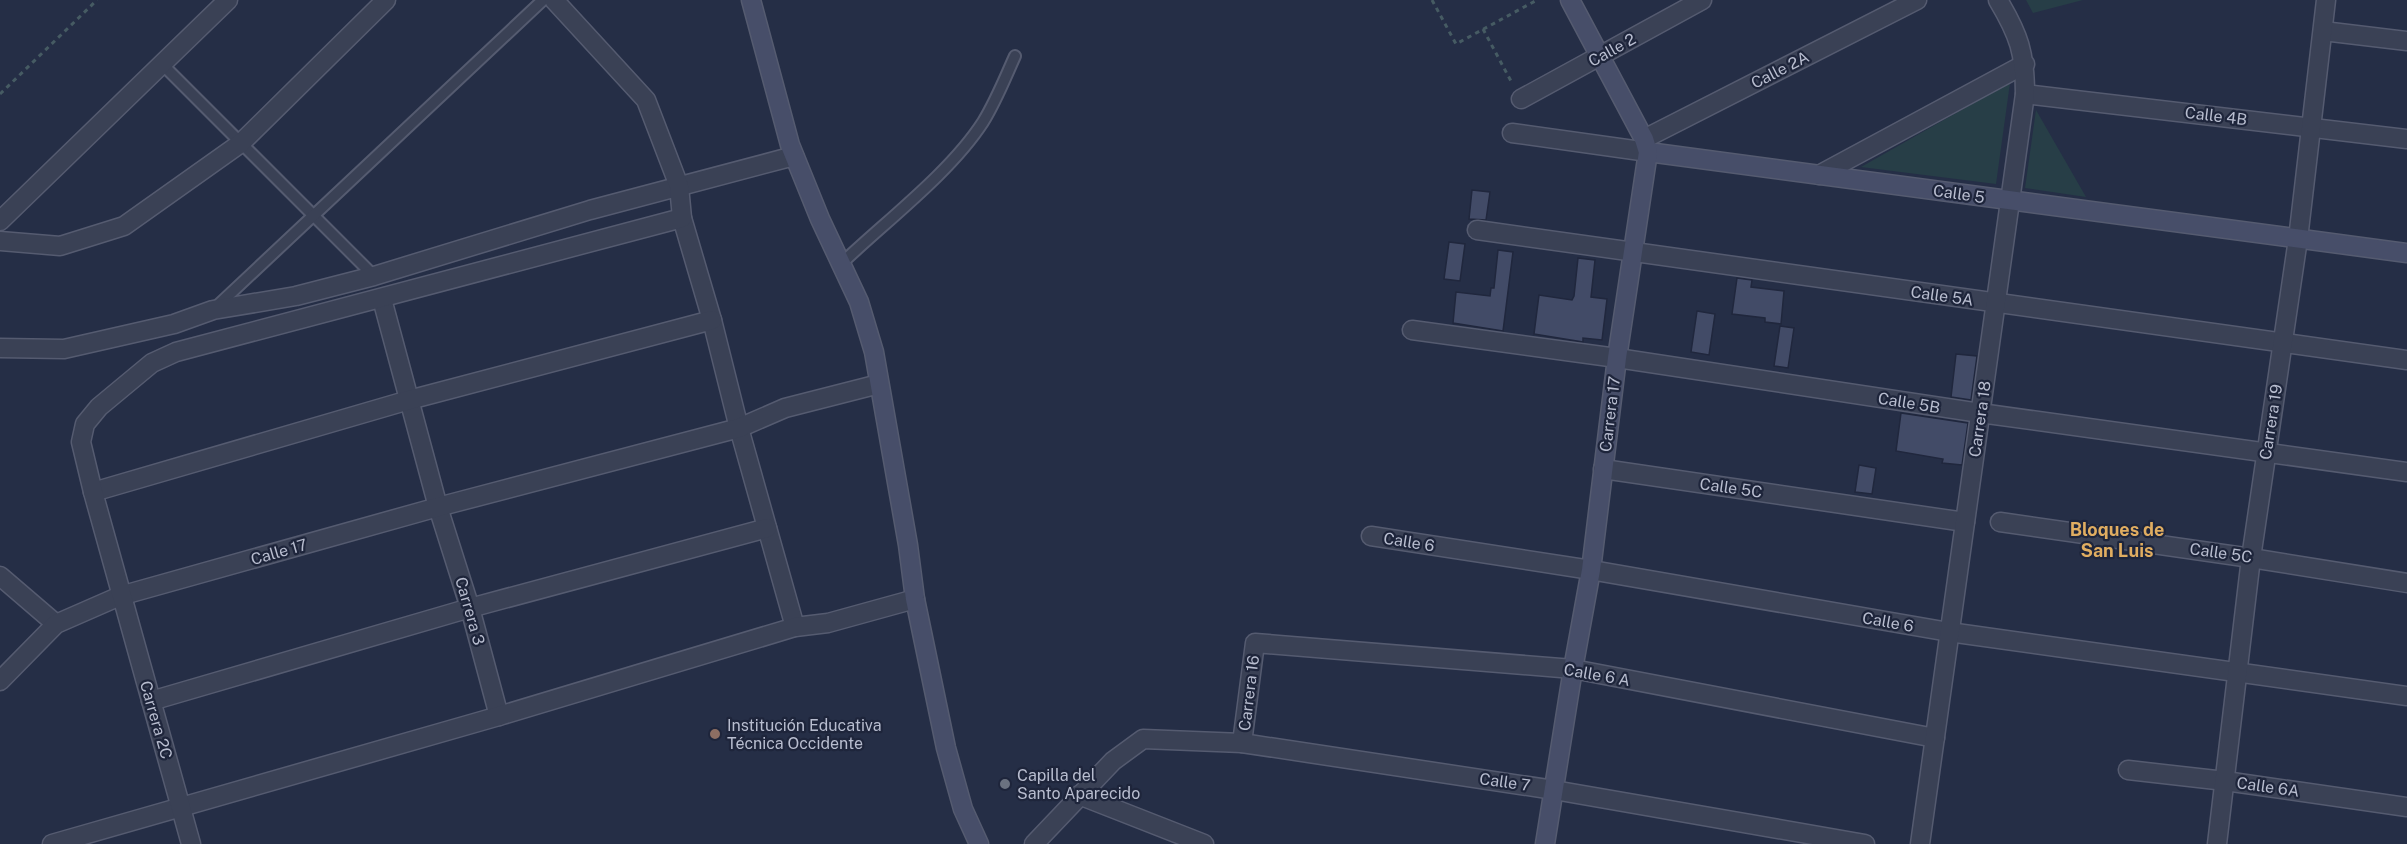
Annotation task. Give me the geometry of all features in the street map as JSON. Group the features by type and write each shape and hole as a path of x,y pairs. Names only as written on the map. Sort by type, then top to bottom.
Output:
{"street":[{"path":"0,221 228,0"},
{"path":"0,241 60,246 124,226 241,143 386,0"},
{"path":"554,0 646,100 679,186 682,218 795,627"},
{"path":"751,0 776,99 794,156 804,183 859,302 874,352 908,545 915,600 945,748 963,809 979,844"},
{"path":"1570,0 1646,146"},
{"name":"Calle 2","path":"1521,99 1702,0"},
{"name":"Calle 2A","path":"1646,146 1917,0"},
{"name":"Carrera 18","path":"1920,844 2025,94 2025,64 2014,27 1998,0"},
{"name":"Carrera 19","path":"2217,844 2251,558 2298,240 2326,0"},
{"path":"2323,31 2407,41"},
{"path":"1819,175 2025,64"},
{"name":"Calle 4B","path":"2025,94 2407,139"},
{"name":"Calle 5","path":"1512,133 1646,146 1819,175 2407,253"},
{"name":"Carrera 17","path":"1545,844 1591,570 1617,358 1634,253 1646,146"},
{"path":"0,348 64,349 174,324 213,310 296,296 374,276 590,210 794,156"},
{"name":"Carrera 2C","path":"191,844 120,596 93,492 81,442 85,424 99,407 152,363 176,352 682,218"},
{"name":"Calle 5A","path":"1477,230 2407,360"},
{"name":"Carrera 3","path":"382,299 438,507 470,608 500,716"},
{"path":"93,492 409,400 712,320"},
{"name":"Calle 5B","path":"1412,330 1617,358 1980,413 2407,472"},
{"name":"Calle 17","path":"56,624 120,596 438,507 739,428 785,408 879,384"},
{"name":"Calle 5C","path":"1603,469 1965,522"},
{"name":"Calle 5C","path":"2000,522 2407,583"},
{"path":"151,701 470,608 767,528"},
{"name":"Calle 6","path":"1371,536 1591,570 1949,632 2407,696"},
{"path":"0,576 56,624 0,681"},
{"path":"52,844 78,841 181,807 500,716 795,627 828,623 915,600"},
{"name":"Calle 6 A","path":"1255,643 1573,669 1935,738"},
{"name":"Carrera 16","path":"1242,743 1255,643"},
{"name":"Calle 7","path":"1079,795 1113,761 1143,739 1242,743 1554,789 1865,844"},
{"name":"Calle 6A","path":"2128,770 2225,781 2407,807"},
{"path":"1034,844 1079,795 1204,844"}],"lane":[{"path":"213,310 543,0"},
{"path":"841,264 942,171 964,147 983,121 1014,56"},
{"path":"161,63 374,276"}],"path":[{"path":"0,94 97,0"},
{"path":"1432,0 1456,44 1537,0"},
{"path":"1483,29 1521,99"}],"shaded area":[{"path":"2026,0 2083,0 2033,13"},
{"path":"2009,83 1996,184 1861,167"},
{"path":"2036,110 2086,197 2025,188"}],"building":[{"path":"1472,190 1490,192 1486,220 1469,219"},
{"path":"1449,242 1465,244 1460,281 1444,279"},
{"path":"1498,250 1513,252 1503,331 1453,323 1456,292 1490,296 1491,288 1494,288"},
{"path":"1578,258 1595,260 1591,297 1607,299 1602,340 1583,338 1583,342 1534,334 1539,295 1572,300"},
{"path":"1737,278 1752,280 1751,287 1784,291 1781,324 1765,322 1765,318 1732,314"},
{"path":"1697,311 1715,314 1709,355 1691,352"},
{"path":"1780,326 1794,328 1788,368 1774,366"},
{"path":"1956,354 1977,356 1971,400 1951,397"},
{"path":"1901,413 1968,423 1962,465 1942,463 1943,459 1896,451"},
{"path":"1859,465 1876,468 1872,494 1855,492"}],"place":[{"name":"Institución Educativa Técnica Occidente","path":"715,734"},
{"name":"Capilla del Santo Aparecido","path":"1005,784"}],"district":[{"name":"Bloques de San Luis","path":"2117,539"}]}
